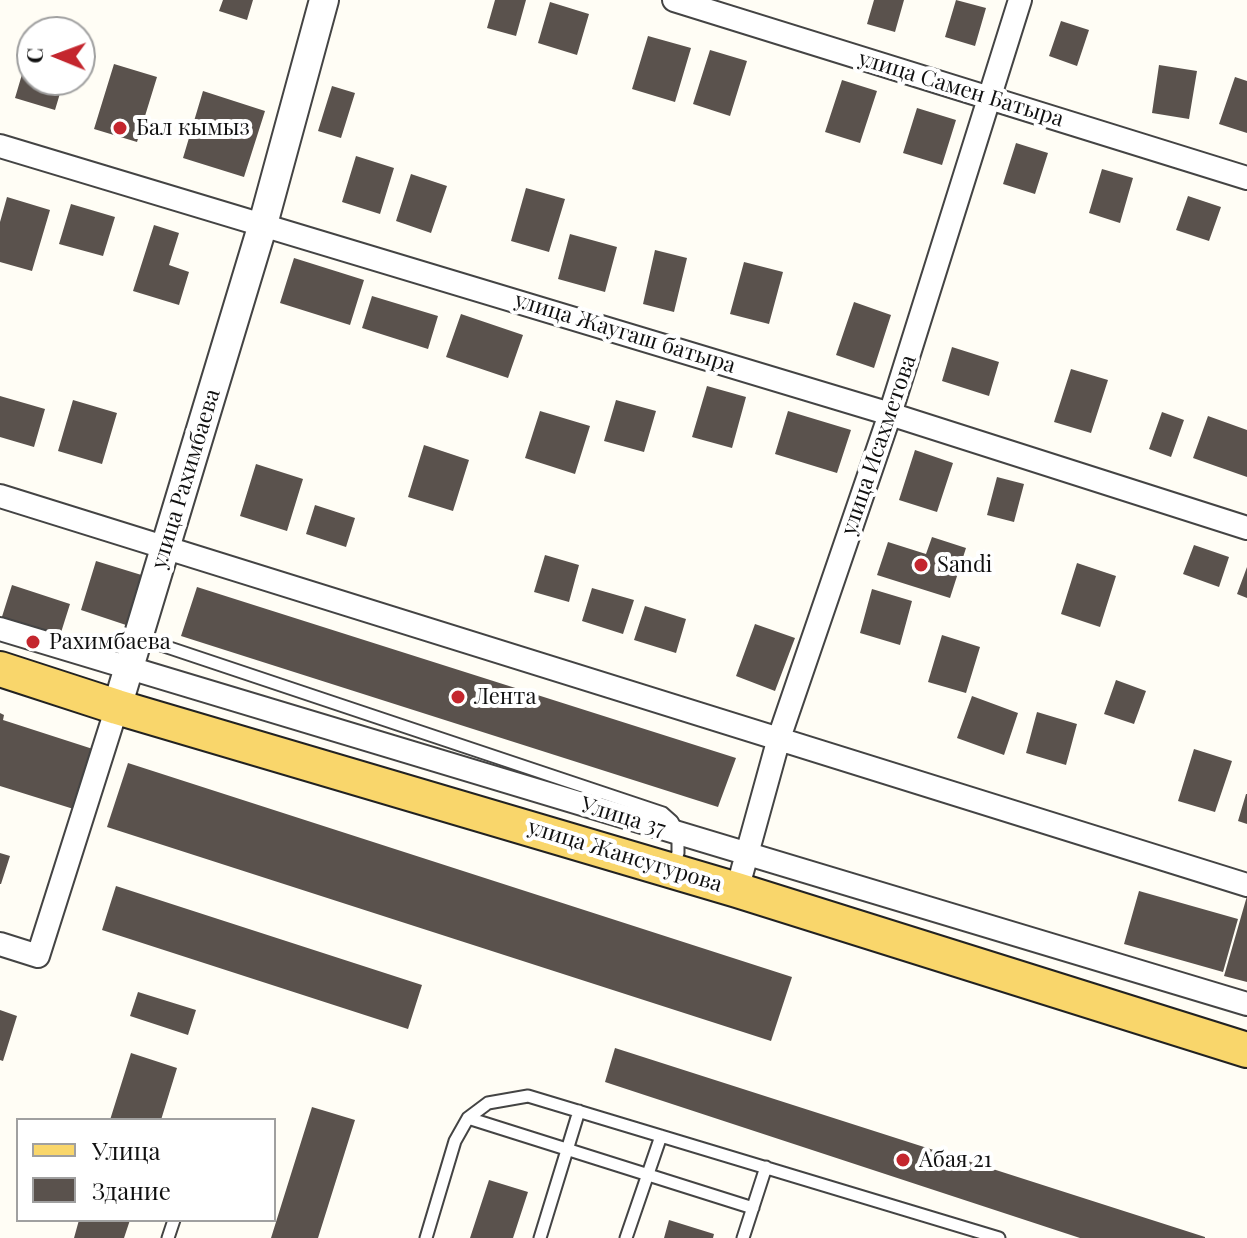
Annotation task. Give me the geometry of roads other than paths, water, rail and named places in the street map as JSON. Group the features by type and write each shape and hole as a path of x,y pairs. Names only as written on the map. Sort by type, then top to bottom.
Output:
{"main road":[{"name":"улица Жансугурова","path":"0,669 117,707 672,870 1247,1050"}],"street":[{"name":"улица Рахимбаева","path":"0,944 38,956 263,224 324,0"},
{"name":"улица Самен Батыра","path":"674,0 1247,178"},
{"name":"улица Исахметова","path":"737,890 779,738 890,414 1020,0"},
{"name":"улица Жаугаш батыра","path":"0,146 890,414 1247,528"},
{"path":"0,496 1247,885"},
{"name":"Улица 37","path":"0,629 1247,1004"}],"lane":[{"path":"138,637 663,813 672,821 679,840 672,870"},
{"path":"426,1238 455,1141 468,1118 488,1103 528,1096 999,1238"},
{"path":"540,1238 579,1111"},
{"path":"468,1118 753,1208"},
{"path":"626,1238 661,1136"},
{"path":"743,1238 766,1167"}],"place":[{"name":"Бал кымыз","path":"120,128"},
{"name":"Sandi","path":"921,565"},
{"name":"Рахимбаева","path":"33,642"},
{"name":"Лента","path":"458,697"},
{"name":"Абая 21","path":"903,1160"}]}
